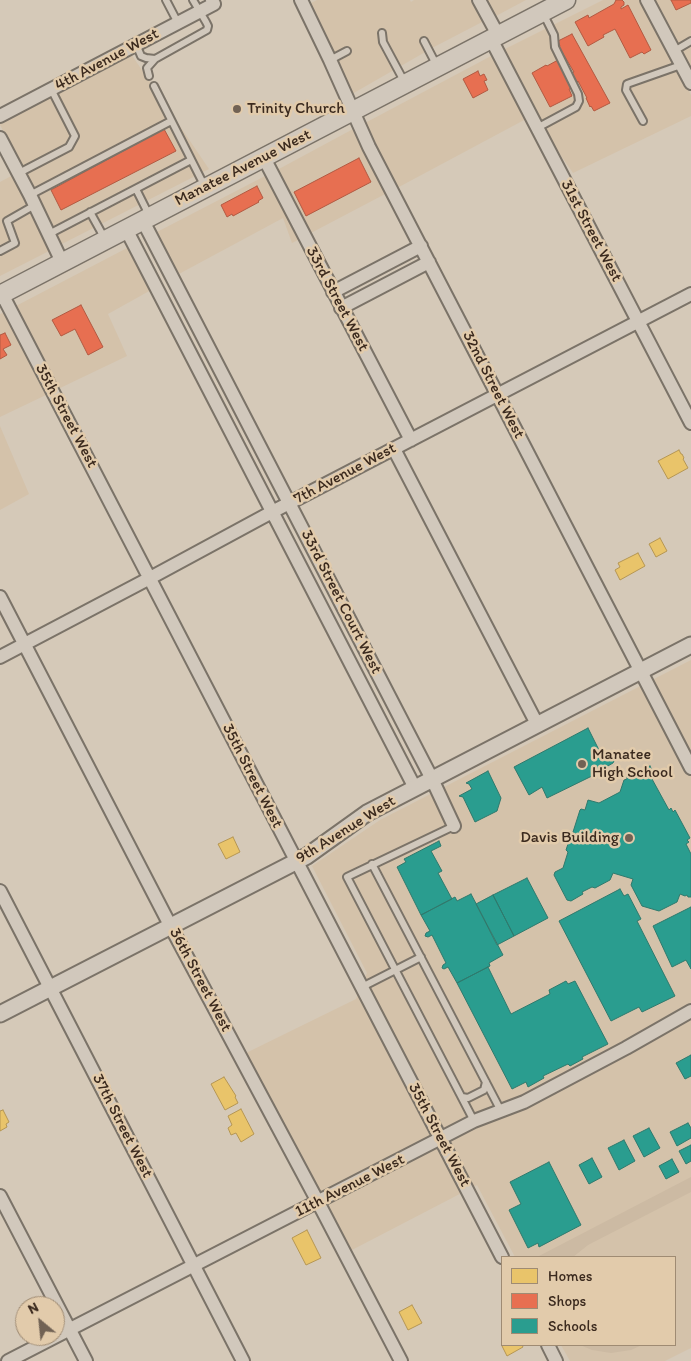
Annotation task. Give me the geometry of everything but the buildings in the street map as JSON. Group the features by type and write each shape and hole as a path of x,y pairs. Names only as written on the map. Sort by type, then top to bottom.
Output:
{"main road":[{"name":"Manatee Avenue West","path":"1,294 566,0"}],"street":[{"name":"32nd Street West","path":"301,0 354,111 369,147 691,768"},
{"name":"31st Street West","path":"479,0 494,37 537,128 691,423"},
{"path":"648,1 691,83"},
{"name":"4th Avenue West","path":"0,116 178,22 197,5 213,2"},
{"path":"0,138 33,200 62,262"},
{"name":"33rd Street West","path":"264,158 411,440"},
{"name":"33rd Street Court West","path":"146,219 432,779 454,826"},
{"name":"33rd Street Court West","path":"126,230 415,788"},
{"path":"333,292 421,246"},
{"path":"341,308 429,262"},
{"name":"35th Street West","path":"1,294 501,1256"},
{"name":"7th Avenue West","path":"0,657 272,512 691,294"},
{"path":"394,449 537,724"},
{"name":"36th Street West","path":"0,597 171,927 401,1361"},
{"name":"9th Avenue West","path":"0,1014 296,862 319,848 366,813 691,645"},
{"name":"37th Street West","path":"0,891 243,1361"},
{"name":"11th Avenue West","path":"8,1361 474,1121 524,1102 626,1048 691,1010"},
{"path":"0,1196 86,1361"},
{"path":"548,1346 556,1361"}],"lane":[{"path":"166,0 178,22"},
{"path":"149,76 147,68 155,59 207,30 208,26 197,5"},
{"path":"537,128 576,107 579,101 578,94 555,48 554,35 542,12"},
{"path":"382,33 383,42 405,84"},
{"path":"424,41 437,67"},
{"path":"674,50 691,41"},
{"path":"136,44 142,56 155,59"},
{"path":"330,60 347,52"},
{"path":"643,121 626,90 627,84 681,65"},
{"path":"154,86 205,188"},
{"path":"19,173 69,147 75,136 50,89"},
{"path":"0,251 15,243 7,221 33,200 172,121"},
{"path":"49,234 191,160"},
{"path":"136,189 146,219"},
{"path":"90,212 106,240"},
{"path":"454,826 347,877 474,1121"},
{"path":"372,864 501,1112"},
{"path":"362,987 421,957"},
{"path":"462,1097 468,1098 484,1090 486,1082"}],"shaded area":[{"path":"317,0 410,0 411,2 414,0 473,0 484,21 352,94 311,3"},
{"path":"485,0 526,0 494,17"},
{"path":"603,0 641,0 691,95 691,116 573,173 550,140 503,50"},
{"path":"653,0 691,0 691,72"},
{"path":"131,54 209,169 60,245 0,123"},
{"path":"493,55 526,119 397,188 374,145 365,123"},
{"path":"355,128 387,193 309,234 277,170"},
{"path":"13,175 51,250 0,276 0,182"},
{"path":"267,175 300,239 292,243 283,218 177,275 155,233"},
{"path":"129,247 151,290 108,314 127,356 58,389 14,307"},
{"path":"5,312 48,394 0,417 0,314"},
{"path":"0,426 29,494 0,510"},
{"name":"Manatee High School","path":"691,660 691,1348 665,1361 570,1361 562,1346 676,1346 676,1256 514,1256 477,1185 350,1251 244,1054 356,999 367,973 312,866 380,820"},
{"path":"691,1177 691,1192 588,1245 574,1256 539,1256"},
{"path":"582,1346 640,1346 631,1350 611,1353 592,1350"}],"place":[{"name":"Trinity Church","path":"237,109"},
{"name":"Manatee High School","path":"582,764"},
{"name":"Davis Building","path":"629,838"}]}
